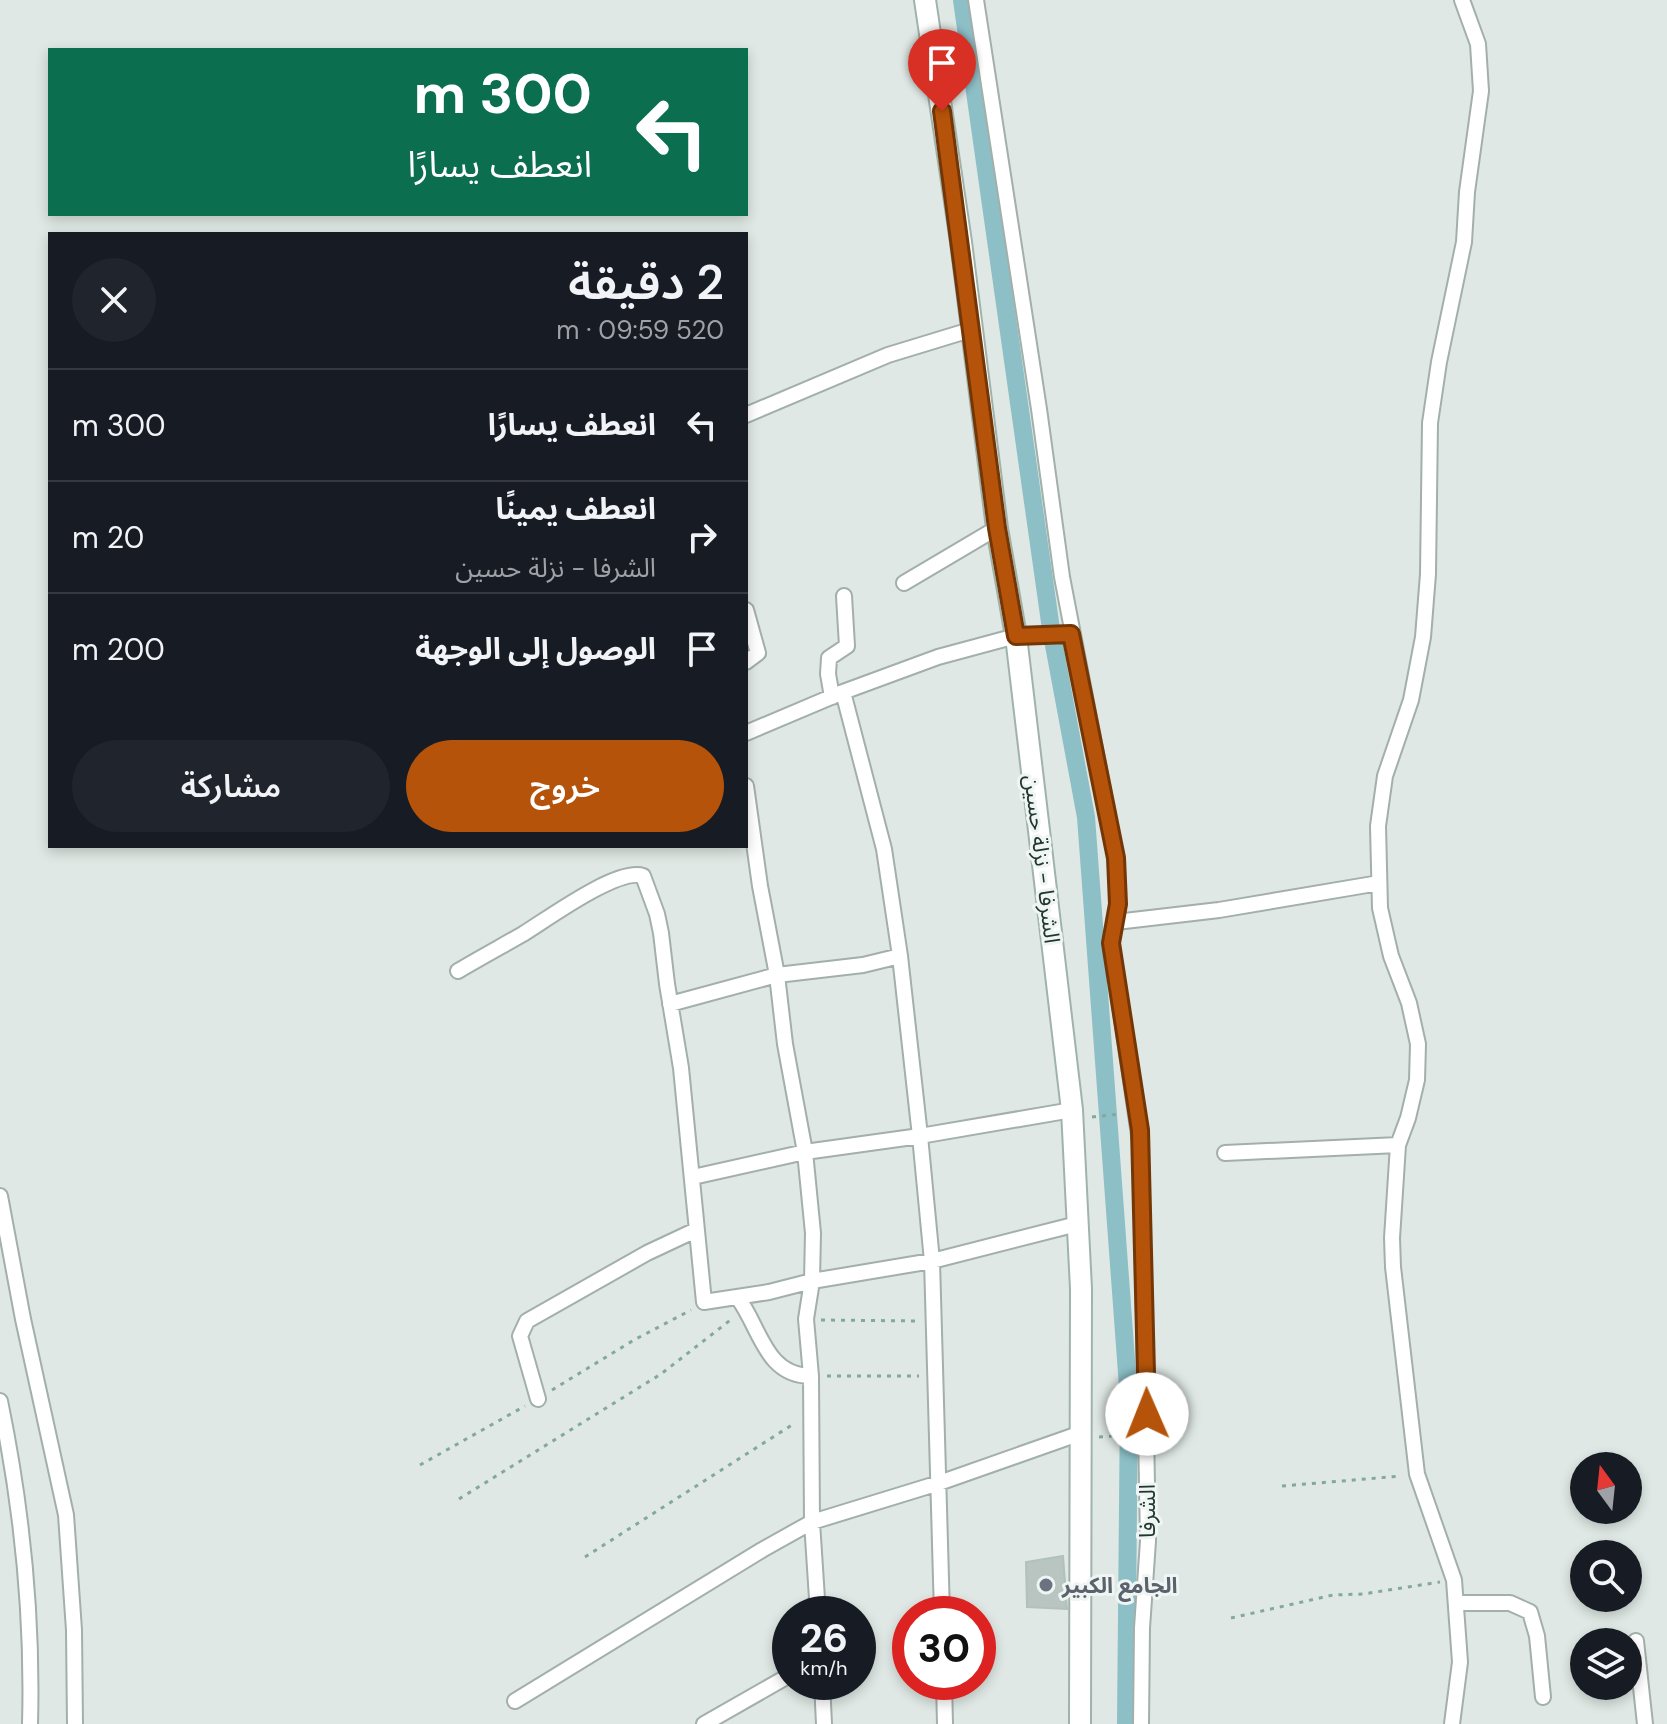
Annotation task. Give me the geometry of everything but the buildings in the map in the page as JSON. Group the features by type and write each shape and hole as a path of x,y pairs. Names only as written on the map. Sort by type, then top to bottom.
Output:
{"street":[{"name":"الشرفا - نزلة حسين","path":"925,0 961,242 997,528 1016,636 1072,1110 1081,1289 1080,1724"},
{"name":"الشرفا","path":"976,0 1067,634 1114,845 1118,904 1112,932 1112,955 1141,1149 1148,1541 1142,1628 1141,1724"},
{"path":"1452,1724 1460,1662 1457,1603 1454,1580 1417,1474 1393,1267 1398,1145 1417,1080 1418,1044 1380,908 1378,826 1382,791 1417,674 1426,615 1430,423 1439,362 1464,242 1467,192 1481,91 1478,44 1462,0"},
{"path":"748,414 877,359 970,330"},
{"path":"904,583 997,528"},
{"path":"844,596 847,646 829,658 828,674 884,849 900,956 932,1261 942,1596"},
{"path":"748,616 758,649 756,657 748,661"},
{"path":"748,732 938,657 1016,636 1067,634"},
{"path":"748,800 777,975 785,1044 805,1152 813,1233 812,1281 806,1319 811,1376 812,1522 817,1596"},
{"path":"458,971 564,906 618,879 643,876 657,914 687,1112 704,1302 742,1303 812,1281 932,1261 1077,1224"},
{"path":"1116,922 1219,910 1379,883"},
{"path":"670,1004 777,975 863,965 900,956"},
{"path":"693,1177 805,1152 1072,1110"},
{"path":"1225,1153 1398,1145"},
{"path":"0,1196 66,1515 74,1630 75,1724"},
{"path":"538,1399 520,1336 527,1321 647,1253 696,1230"},
{"path":"742,1303 769,1356 793,1373 811,1376"},
{"path":"0,1401 14,1469 25,1557 30,1626 30,1724"},
{"path":"515,1701 812,1522 939,1483 1081,1433"},
{"path":"1457,1603 1510,1603 1530,1612 1537,1636 1543,1697"},
{"path":"704,1724 772,1685"},
{"path":"1642,1696 1645,1724"},
{"path":"823,1700 824,1724"},
{"path":"944,1700 945,1724"}],"path":[{"path":"1098,1117 1128,1113"},
{"path":"420,1465 704,1302"},
{"path":"459,1499 661,1374 742,1303"},
{"path":"806,1319 934,1322"},
{"path":"811,1376 935,1376"},
{"path":"585,1557 812,1413"},
{"path":"1113,1436 1139,1434"},
{"path":"1282,1486 1417,1474"},
{"path":"1231,1618 1333,1595 1363,1594 1454,1580"}],"waterway":[{"path":"962,0 1051,629 1086,817 1129,1400 1126,1724"}],"place":[{"name":"الجامع الكبير","path":"1046,1585"}],"route":[{"path":"942,111 997,528 1016,636 1071,634 1114,845 1118,904 1111,943 1140,1130 1147,1414"}]}
